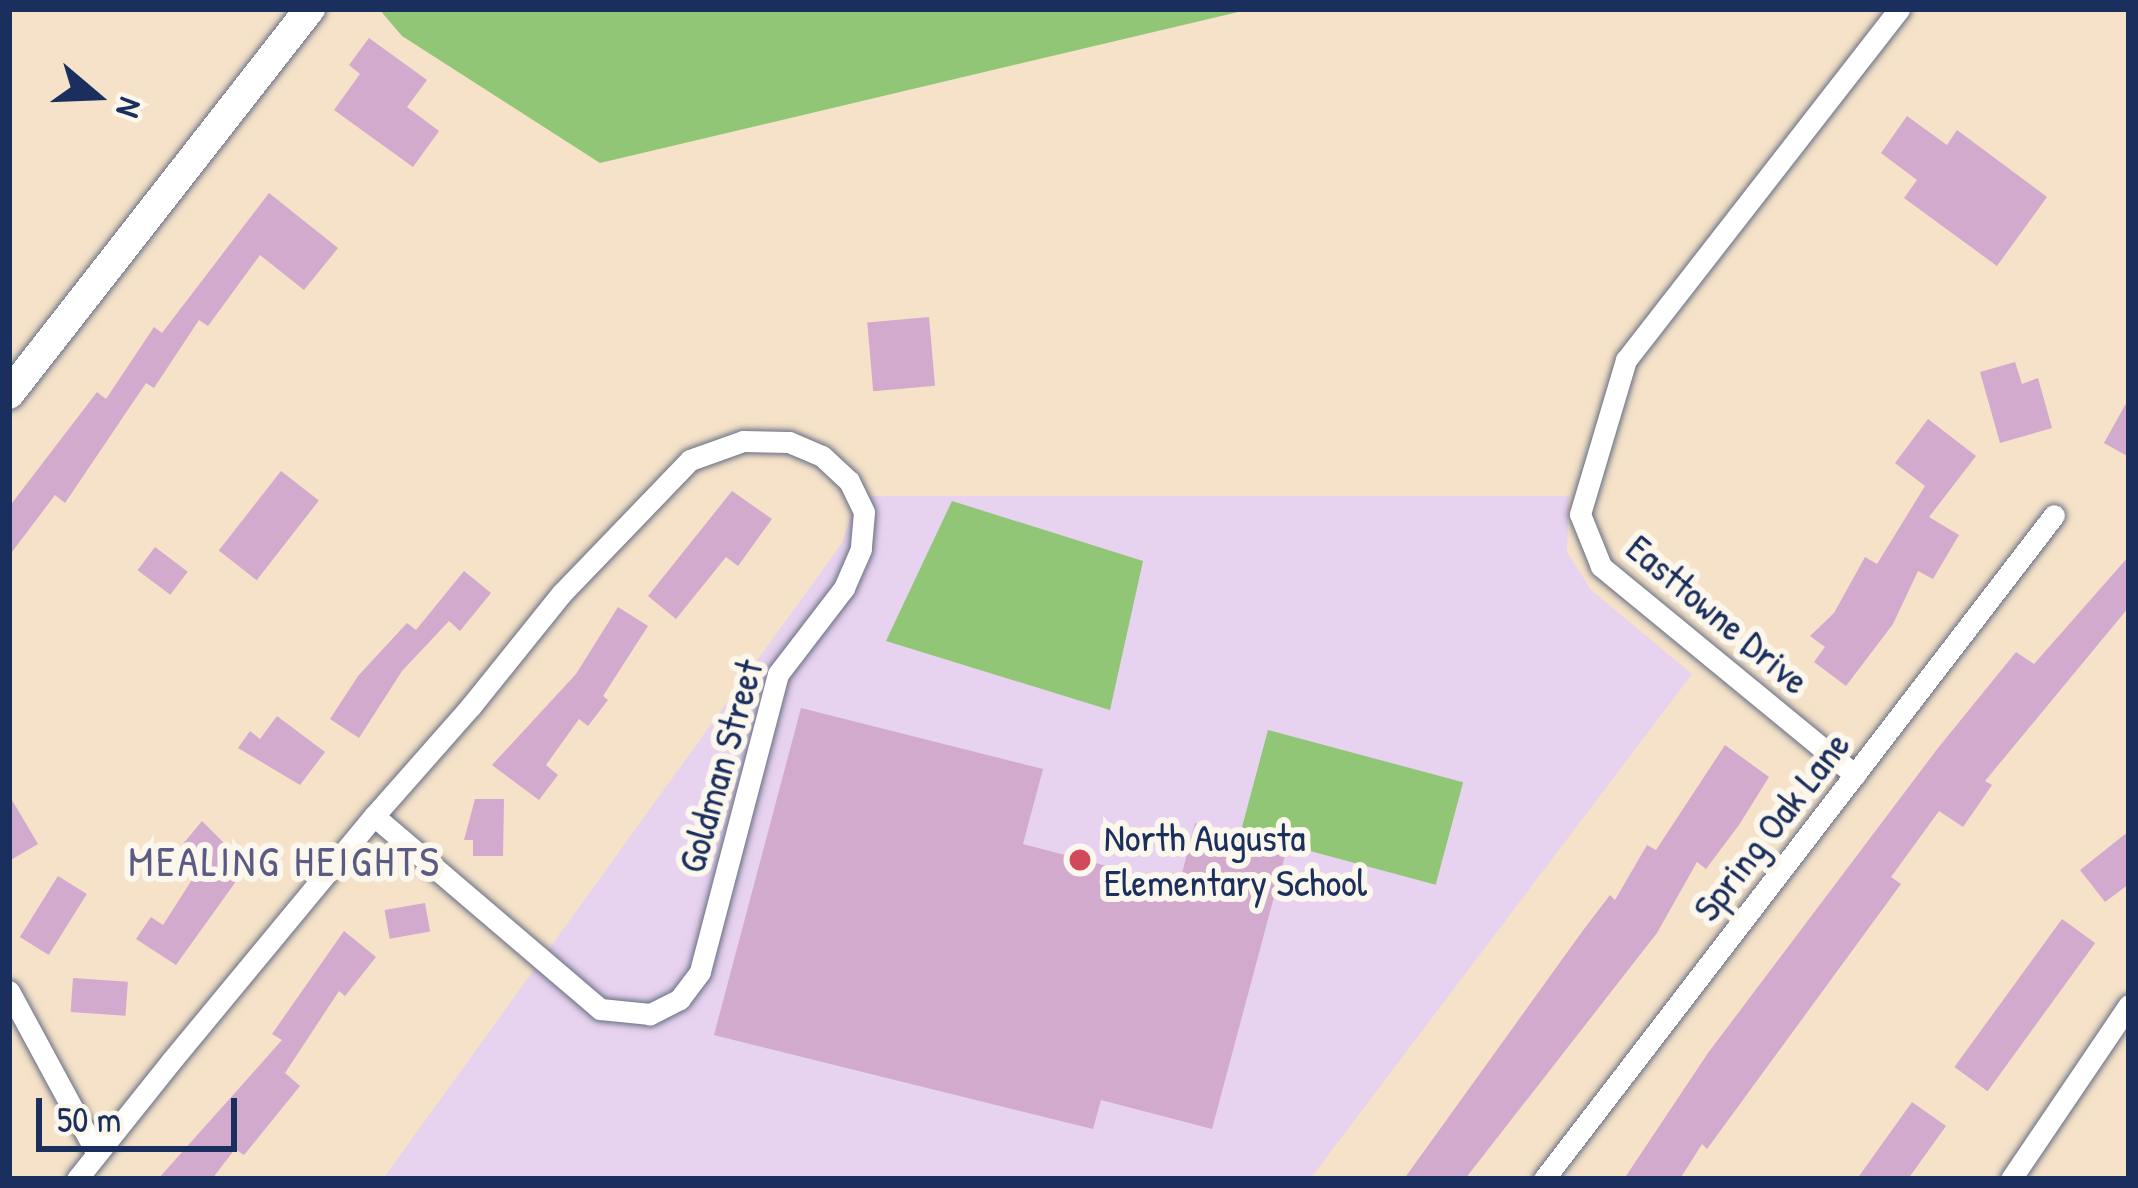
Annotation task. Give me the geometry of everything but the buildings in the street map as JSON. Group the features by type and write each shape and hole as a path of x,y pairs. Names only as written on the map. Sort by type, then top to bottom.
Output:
{"main road":[{"path":"9,394 310,9"}],"street":[{"name":"Easttowne Drive","path":"1855,775 1601,566 1581,524 1626,360 1899,9"},
{"name":"Goldman Street","path":"77,1179 374,816 576,577 689,460 724,444 789,442 822,456 849,481 864,512 861,549 844,588 778,674 700,972 680,999 650,1014 600,1009 374,816"},
{"name":"Spring Oak Lane","path":"1544,1179 2054,515"},
{"path":"9,992 97,1154"},
{"path":"2011,1179 2129,1005"}],"shaded area":[{"name":"North Augusta Elementary School","path":"858,496 1569,496 1567,552 1591,590 1692,674 1310,1179 383,1179 842,543"}],"green space":[{"path":"379,9 1251,9 600,163 402,36"},
{"path":"952,501 1143,561 1110,710 886,641"},
{"path":"1268,730 1463,782 1436,885 1241,832"}],"place":[{"name":"North Augusta Elementary School","path":"1080,860"}],"district":[{"name":"MEALING HEIGHTS","path":"285,861"}]}
